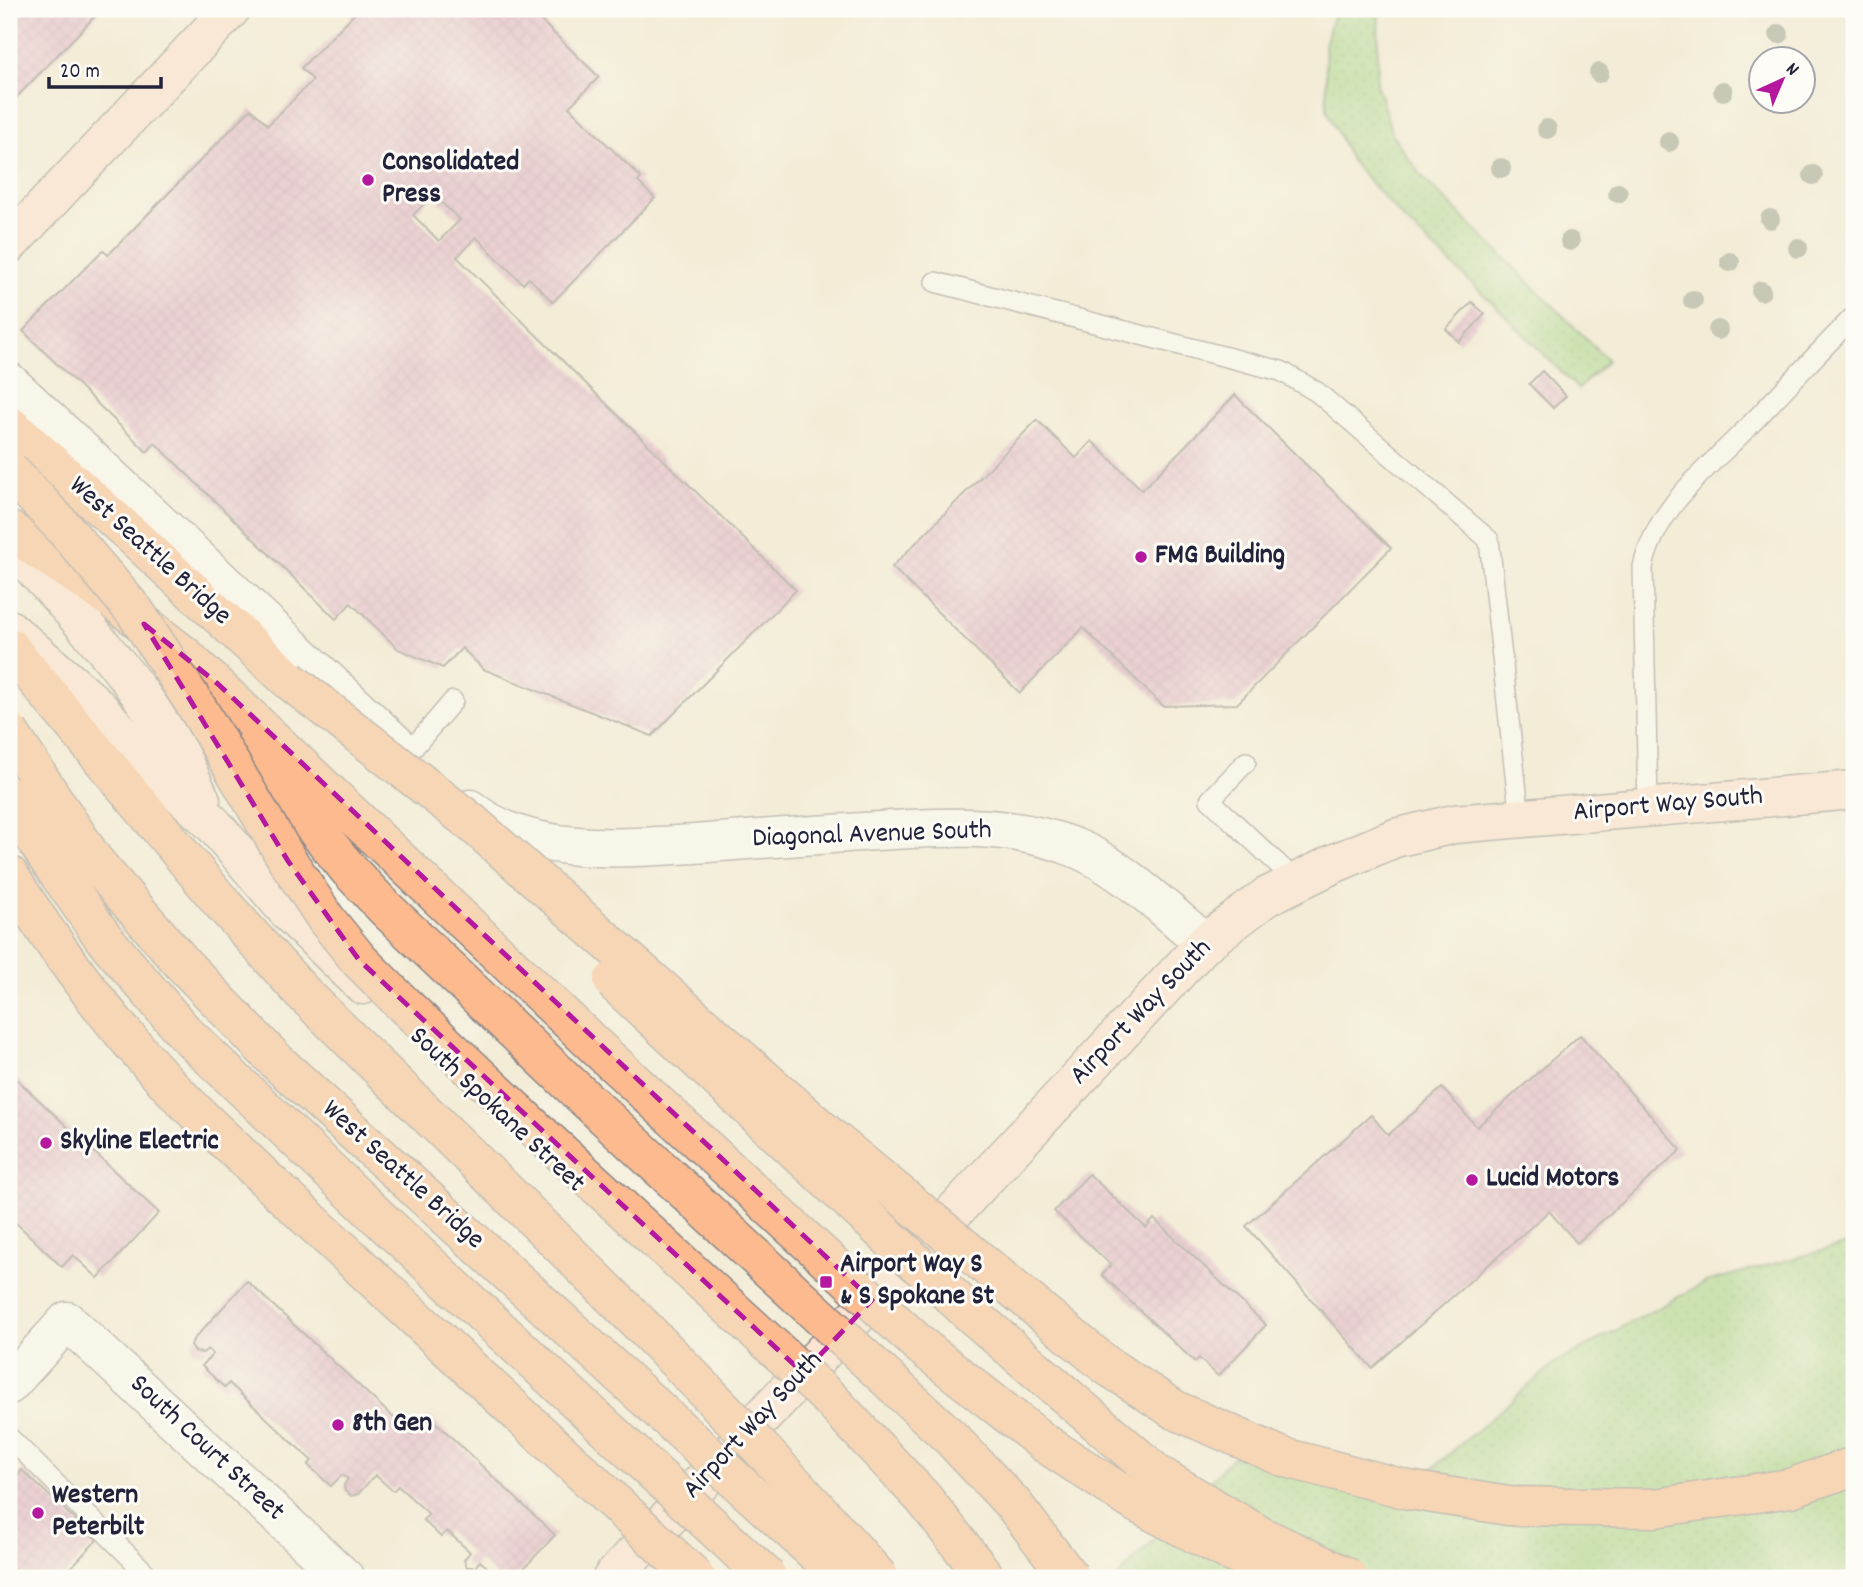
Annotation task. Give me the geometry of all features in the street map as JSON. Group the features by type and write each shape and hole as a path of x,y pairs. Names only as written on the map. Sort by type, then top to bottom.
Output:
{"highway":[{"name":"West Seattle Bridge","path":"9,425 289,680"},
{"path":"9,470 92,558 148,629 288,861 326,919 359,960 532,1126 830,1398 924,1499 986,1578"},
{"path":"9,530 113,600 218,684 610,1059 920,1345 1043,1442 1136,1503 1282,1578"},
{"path":"9,647 221,902 300,990 663,1348 817,1508 879,1578"},
{"path":"289,680 471,822 830,1137 1096,1356 1175,1410 1283,1457 1409,1490 1508,1506 1654,1508 1790,1488 1854,1466"},
{"path":"289,680 968,1312 1157,1474 1261,1536 1349,1578"},
{"path":"218,684 304,815 349,870 386,909 576,1090 950,1437 1014,1506 1070,1578"},
{"name":"West Seattle Bridge","path":"9,732 94,861 183,964 277,1062 843,1578"},
{"path":"9,796 80,907 184,1032 378,1217 768,1578"},
{"path":"9,875 72,968 124,1034 171,1087 269,1182 696,1578"}],"main road":[{"path":"9,244 231,9"},
{"name":"South Spokane Street","path":"9,542 88,629 155,718 180,756 213,824"},
{"name":"South Spokane Street","path":"9,629 94,703 160,775 213,824 272,894 335,959 790,1388"},
{"name":"Airport Way South","path":"612,1578 1205,943 1266,897 1395,838 1454,824 1854,790"}],"street":[{"path":"9,382 407,755"},
{"name":"Diagonal Avenue South","path":"407,755 476,814 507,833 555,843 620,849 905,829 970,828 1025,833 1074,847 1113,870 1150,896 1205,943"},
{"name":"South Court Street","path":"9,1385 67,1321 345,1578"}],"lane":[{"path":"934,282 1281,371 1317,392 1489,540 1520,818"},
{"path":"1648,808 1643,567 1649,543 1683,490 1854,316"},
{"path":"407,755 453,701"},
{"path":"1246,762 1210,800 1296,881"},
{"path":"9,1437 151,1578"}],"highlighted area":[{"path":"144,624 218,684 872,1300 803,1373 359,960 288,861"}],"green space":[{"path":"1335,9 1379,9 1377,85 1393,136 1423,178 1608,360 1578,389 1498,308 1405,221 1351,161 1327,110 1325,45"},
{"path":"1854,1242 1854,1578 1117,1578 1251,1438 1411,1487 1555,1363 1706,1282"}],"building":[{"path":"9,9 102,9 9,105"},
{"path":"359,9 529,9 599,77 569,107 641,178 638,182 655,198 553,302 529,278 523,284 476,237 457,257 796,590 652,736 483,669 462,648 443,668 398,649 351,603 336,619 155,443 147,452 23,331 103,250 108,255 251,109 268,125 313,80 301,68","holes":["433,195 460,220 439,241 413,215"]},
{"path":"1472,302 1485,314 1459,342 1446,329"},
{"path":"1542,371 1566,396 1553,408 1529,384"},
{"name":"FMG Building","path":"1235,395 1391,548 1237,704 1163,706 1083,628 1020,693 892,567 1037,420 1076,458 1092,441 1142,490"},
{"name":"Lucid Motors","path":"1580,1035 1681,1150 1577,1243 1549,1211 1372,1368 1246,1226 1371,1115 1388,1135 1442,1088 1477,1127"},
{"name":"Skyline Electric","path":"9,1072 159,1213 98,1278 73,1255 62,1267 9,1216"},
{"path":"1089,1174 1146,1228 1154,1219 1266,1325 1218,1376 1199,1358 1195,1362 1102,1275 1111,1265 1054,1211"},
{"name":"8th Gen","path":"247,1281 412,1435 429,1416 555,1535 515,1578 499,1578 480,1561 475,1567 467,1567 464,1560 470,1552 447,1531 441,1537 423,1520 429,1514 398,1486 393,1491 375,1475 358,1494 351,1496 345,1491 344,1485 348,1479 342,1475 331,1486 308,1465 312,1461 229,1383 225,1388 202,1366 213,1354 208,1349 202,1353 195,1352 191,1346 193,1340"},
{"name":"Western Peterbilt","path":"22,1470 97,1540 61,1578 9,1578 9,1485"}],"place":[{"name":"Consolidated Press","path":"368,180"},
{"name":"FMG Building","path":"1141,557"},
{"name":"Skyline Electric","path":"46,1143"},
{"name":"Lucid Motors","path":"1472,1180"},
{"name":"Airport Way S & S Spokane St","path":"826,1282"},
{"name":"8th Gen","path":"338,1425"},
{"name":"Western Peterbilt","path":"38,1513"}]}
